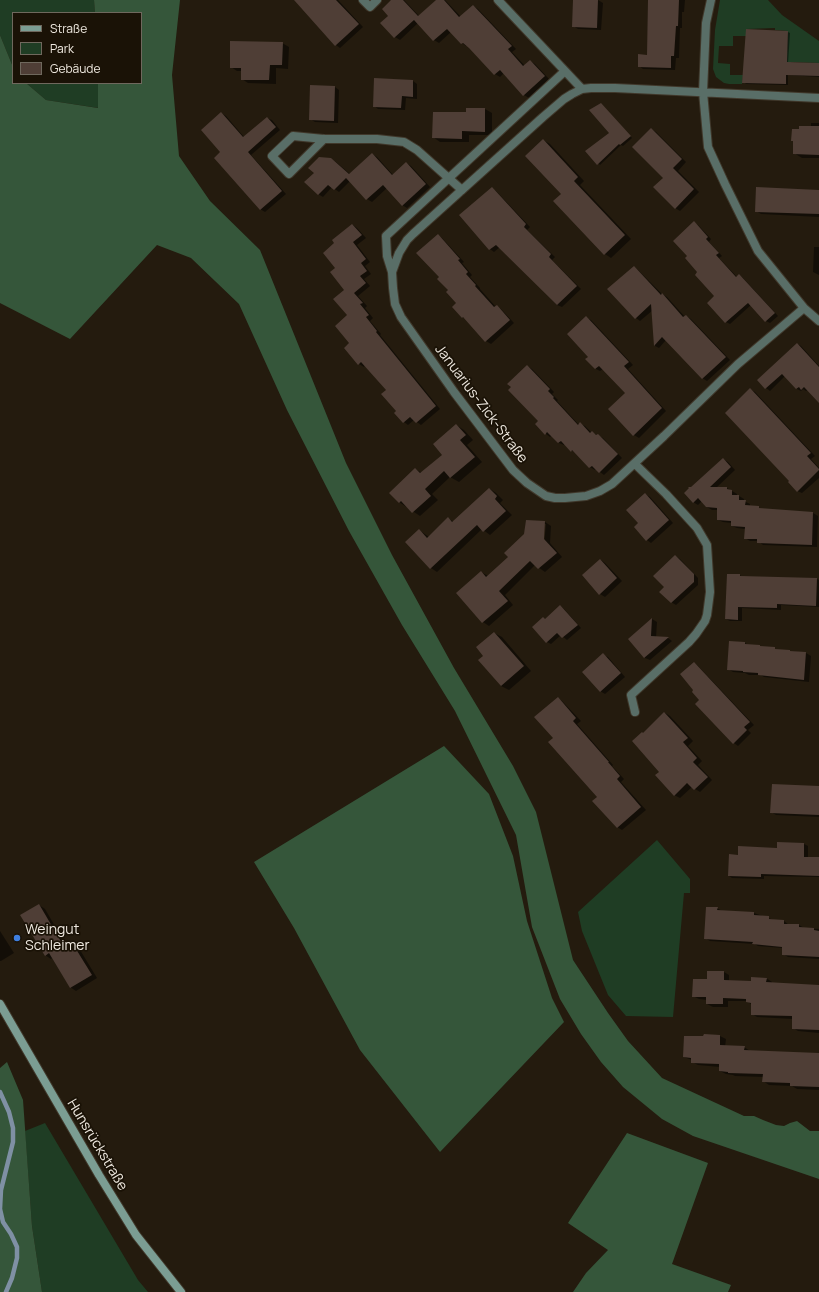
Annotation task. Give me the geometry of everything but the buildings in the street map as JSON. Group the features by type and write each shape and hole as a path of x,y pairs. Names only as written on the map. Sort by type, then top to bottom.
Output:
{"main road":[{"name":"Hunsrückstraße","path":"0,1004 88,1156 136,1235 181,1292"}],"street":[{"path":"363,0 370,7 377,0"},
{"path":"498,0 582,90"},
{"path":"711,0 706,23 704,92 708,147 758,251 804,308 819,321"},
{"name":"Januarius-Zick-Straße","path":"565,71 386,236 387,256 392,272 395,304 409,330 513,470 527,483 546,496 565,498 586,496 600,491 612,484 738,364 804,308"},
{"name":"Januarius-Zick-Straße","path":"392,272 399,253 407,240 572,94 591,88 615,88 819,98"},
{"path":"324,139 289,174 272,156 293,136 324,139 377,139 404,142 417,150 462,190"},
{"path":"634,464 666,494 698,528 707,545 710,592 707,615 705,621 696,634 631,695 635,712"}],"green space":[{"path":"0,0 94,0 95,12 12,12 12,65 0,35"},
{"path":"94,0 180,0 172,75 179,156 210,201 260,250 346,463 392,555 454,668 513,766 536,812 573,960 628,1041 662,1078 744,1116 754,1116 776,1125 784,1126 797,1121 810,1131 819,1131 819,1179 693,1136 662,1119 623,1087 601,1062 581,1034 560,999 532,927 516,835 455,711 402,625 349,531 287,410 239,304 191,258 157,245 70,339 0,303 0,35 12,65 12,84 27,84 46,100 98,108 98,84 142,84 142,12 95,12"},
{"path":"720,0 768,0 782,15 819,41 819,63 791,62 790,75 786,74 788,31 775,30 775,28 746,29 746,36 733,36 733,46 719,46 718,63 730,64 730,75 743,75 742,84 724,83 716,77 713,69 715,30"},
{"path":"27,84 98,84 99,108 46,100"},
{"path":"444,746 489,794 513,856 527,921 552,998 564,1022 440,1152 360,1050 294,928 254,862"},
{"path":"657,840 690,879 690,893 684,893 673,1017 626,1016 608,995 582,931 578,912"},
{"path":"7,1062 23,1100 32,1226 42,1292 0,1292 0,1068"},
{"path":"45,1123 138,1280 148,1292 42,1292 32,1226 25,1131"},
{"path":"627,1133 708,1163 672,1264 731,1285 728,1292 573,1292 586,1273 608,1250 568,1223"}],"waterway":[{"path":"0,1092 9,1112 13,1128 13,1142 1,1190 0,1209"},
{"path":"0,1209 3,1222 17,1247 17,1258 12,1278 6,1292"}],"place":[{"name":"Weingut Schleimer","path":"17,938"}]}
